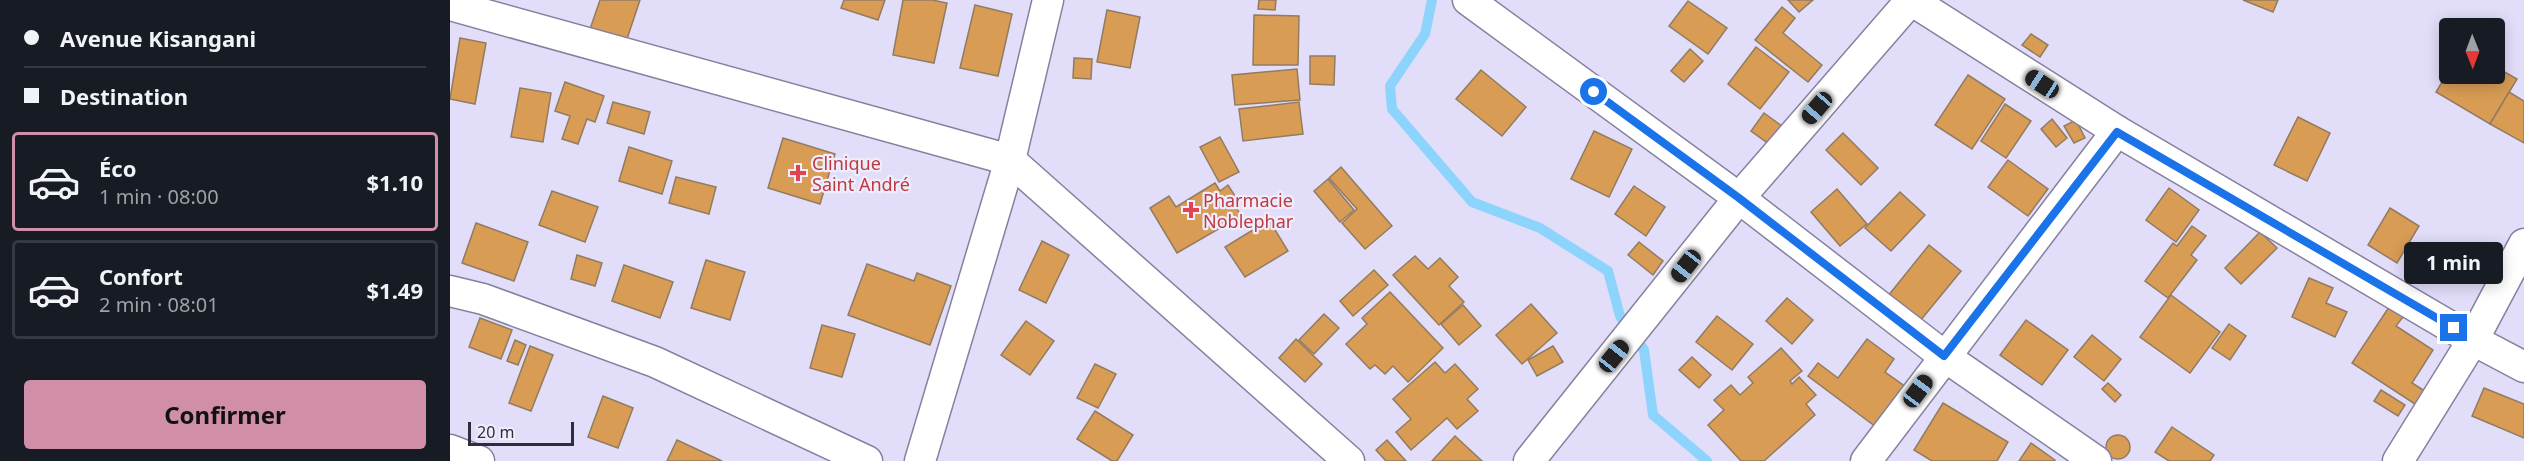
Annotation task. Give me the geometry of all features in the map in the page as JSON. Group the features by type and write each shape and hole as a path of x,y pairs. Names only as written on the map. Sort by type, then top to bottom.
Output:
{"street":[{"path":"920,461 1010,160 1048,0"},
{"path":"1468,0 1739,198 1944,356 2096,461"},
{"path":"1529,461 1739,198 1911,0 2117,132 2524,367"},
{"path":"450,5 1010,160 1349,461"},
{"path":"1866,461 2117,132"},
{"path":"2398,461 2474,340 2524,244"},
{"path":"450,291 483,299 655,362 867,461"},
{"path":"450,450 479,461"}],"building":[{"path":"600,0 640,0 626,42 590,29"},
{"path":"844,0 885,0 878,20 841,8"},
{"path":"903,0 932,0 947,3 934,63 893,55"},
{"path":"1259,0 1276,0 1275,10 1258,9"},
{"path":"1788,0 1813,0 1799,12"},
{"path":"2243,0 2278,0 2273,12"},
{"path":"1688,1 1727,28 1708,54 1669,26"},
{"path":"975,5 1012,14 998,76 960,68"},
{"path":"1782,7 1795,18 1783,33 1822,65 1808,82 1755,40"},
{"path":"1107,10 1140,17 1130,68 1097,62"},
{"path":"1254,15 1299,16 1298,65 1253,65"},
{"path":"2031,34 2048,45 2040,57 2022,45"},
{"path":"460,38 486,43 475,104 450,99"},
{"path":"1756,47 1789,72 1760,109 1728,84"},
{"path":"1690,49 1703,61 1684,82 1671,71"},
{"path":"1310,56 1335,56 1334,85 1310,84"},
{"path":"1074,58 1092,59 1091,79 1073,78"},
{"path":"1297,69 1300,100 1235,105 1232,75"},
{"path":"1481,70 1526,107 1502,136 1456,99"},
{"path":"2505,72 2517,79 2490,124 2436,92 2441,84 2505,84"},
{"path":"1968,75 2005,99 1972,149 1935,125"},
{"path":"565,82 604,96 595,122 587,119 578,144 562,139 570,116 555,111"},
{"path":"520,88 551,93 543,142 511,137"},
{"path":"2509,92 2524,101 2524,143 2490,124"},
{"path":"613,102 650,112 644,134 607,123"},
{"path":"1299,102 1303,134 1243,141 1239,109"},
{"path":"2005,104 2031,121 2006,158 1981,141"},
{"path":"1764,113 1793,134 1780,152 1751,131"},
{"path":"2298,117 2330,133 2307,181 2274,165"},
{"path":"2052,119 2067,138 2056,147 2041,129"},
{"path":"2076,120 2085,138 2074,143 2064,126"},
{"path":"1594,131 1632,149 1609,197 1571,179"},
{"path":"1843,133 1878,168 1861,185 1826,150"},
{"path":"1220,137 1239,172 1219,182 1200,147"},
{"path":"783,138 835,154 820,204 768,188"},
{"path":"629,147 672,161 662,194 619,181"},
{"path":"2008,160 2048,189 2028,216 1988,187"},
{"path":"1341,167 1392,226 1365,249 1342,223 1357,209 1329,178"},
{"path":"676,177 716,187 709,214 669,203"},
{"path":"1328,179 1354,210 1340,222 1314,191"},
{"path":"1215,183 1220,191 1228,185 1239,202 1235,205 1241,216 1177,253 1150,208 1169,196 1176,207"},
{"path":"1634,186 1665,207 1646,236 1615,214"},
{"path":"2169,188 2199,210 2176,242 2146,220"},
{"path":"1837,189 1867,224 1840,246 1811,212"},
{"path":"552,191 598,207 585,242 539,225"},
{"path":"1900,192 1925,215 1891,251 1865,228"},
{"path":"2390,208 2419,226 2397,263 2368,245"},
{"path":"1269,220 1288,251 1245,277 1225,247"},
{"path":"476,223 528,242 514,281 462,263"},
{"path":"2192,226 2206,236 2191,255 2197,260 2168,298 2145,281 2173,243 2177,246"},
{"path":"2260,232 2277,248 2241,284 2225,268"},
{"path":"1042,241 1069,255 1046,303 1019,290"},
{"path":"1639,242 1663,261 1653,275 1628,255"},
{"path":"1929,245 1961,271 1920,321 1888,296"},
{"path":"577,255 602,263 595,286 571,279"},
{"path":"1415,256 1428,269 1440,258 1458,277 1449,286 1464,302 1439,325 1393,275"},
{"path":"706,260 745,272 730,320 691,308"},
{"path":"867,264 914,281 917,273 951,286 930,345 848,315"},
{"path":"624,265 673,282 660,318 612,301"},
{"path":"1374,270 1388,285 1353,316 1340,301"},
{"path":"2309,278 2333,288 2326,303 2347,312 2335,337 2292,317"},
{"path":"1390,292 1443,348 1408,382 1393,366 1385,374 1375,365 1370,369 1346,344 1367,324 1362,318"},
{"path":"2171,295 2220,332 2190,373 2140,337"},
{"path":"1787,298 1813,320 1792,344 1766,321"},
{"path":"1531,304 1557,333 1522,364 1496,335"},
{"path":"1463,305 1481,326 1459,345 1441,324"},
{"path":"2389,307 2403,317 2396,326 2433,350 2412,383 2428,393 2418,406 2352,363"},
{"path":"1324,314 1339,328 1314,354 1299,340"},
{"path":"1717,316 1753,344 1732,370 1696,342"},
{"path":"480,318 512,330 501,359 469,347"},
{"path":"2026,320 2068,350 2042,385 2000,355"},
{"path":"1026,321 1054,341 1030,375 1001,355"},
{"path":"2229,324 2246,336 2230,360 2212,348"},
{"path":"822,325 855,334 842,377 810,368"},
{"path":"2092,335 2121,359 2104,381 2074,357"},
{"path":"1296,339 1322,364 1305,382 1279,358"},
{"path":"1867,339 1894,359 1885,372 1906,387 1876,427 1808,376 1818,363 1838,378"},
{"path":"515,340 526,345 518,365 507,361"},
{"path":"530,346 553,355 531,411 509,403"},
{"path":"1553,346 1563,362 1537,376 1528,360"},
{"path":"1781,348 1802,371 1790,381 1792,384 1799,377 1816,395 1806,404 1815,415 1764,461 1741,461 1708,425 1724,410 1714,400 1731,385 1740,395 1753,383 1748,377"},
{"path":"1692,357 1711,375 1699,388 1679,370"},
{"path":"1435,362 1445,373 1455,364 1478,389 1467,399 1478,411 1457,429 1447,418 1411,450 1396,432 1411,419 1393,399"},
{"path":"1095,364 1116,374 1098,408 1077,398"},
{"path":"2108,383 2121,395 2115,402 2102,389"},
{"path":"2484,388 2524,404 2524,438 2472,416"},
{"path":"2381,390 2405,405 2398,416 2374,401"},
{"path":"603,396 633,408 618,448 588,437"},
{"path":"1943,403 2008,442 1997,461 1932,461 1914,450"},
{"path":"1095,411 1133,435 1117,461 1112,461 1077,439"},
{"path":"2172,427 2214,455 2210,461 2169,461 2155,452"},
{"path":"2118,435 2123,436 2129,442 2129,452 2123,458 2118,459 2113,458 2107,452 2106,447 2107,442 2113,436"},
{"path":"1455,436 1482,461 1432,461"},
{"path":"677,440 722,461 667,461"},
{"path":"1387,440 1406,461 1386,461 1376,450"},
{"path":"2031,443 2055,460 2019,461"}],"waterway":[{"path":"1432,0 1425,34 1390,86 1392,109 1472,202 1540,228 1608,271 1620,316 1644,350 1653,415 1707,461"}],"place":[{"name":"Clinique Saint André","path":"798,173"},
{"name":"Pharmacie Noblephar","path":"1191,210"}],"route":[{"path":"1594,92 1739,198 1944,356 2117,132 2454,328"}]}
